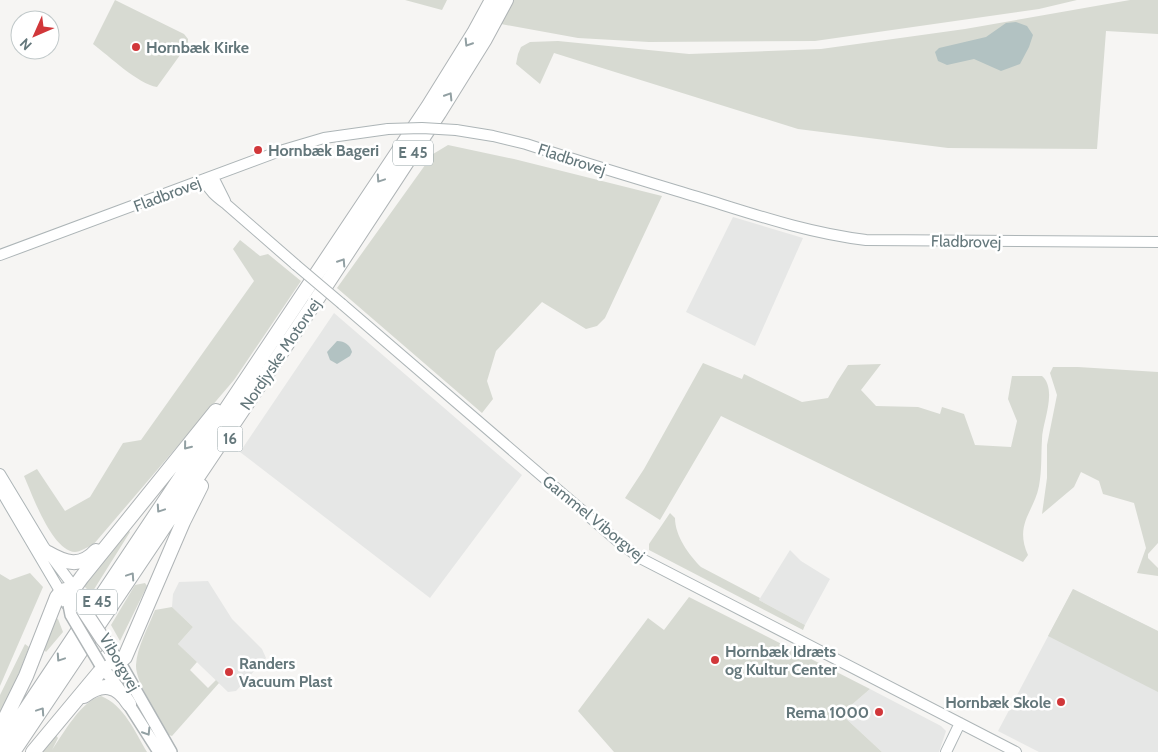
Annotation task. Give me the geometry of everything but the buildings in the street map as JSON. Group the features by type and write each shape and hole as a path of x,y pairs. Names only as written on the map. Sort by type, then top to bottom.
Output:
{"highway":[{"name":"Nordjyske Motorvej","path":"0,748 428,107 492,0"},
{"name":"Nordjyske Motorvej","path":"13,752 315,302 439,113 485,39 506,0"},
{"name":"16","path":"71,595 128,519 213,415 321,268"},
{"name":"16","path":"108,660 127,653 200,487 315,302"},
{"path":"48,553 67,562 83,561 92,555 128,519"},
{"path":"0,729 26,676 57,597 71,595 102,638 108,660 33,752"},
{"path":"70,707 93,689 100,687 116,690 123,695 128,704"}],"main road":[{"name":"Fladbrovej","path":"0,255 280,151 324,138 388,129 422,128 456,130 526,144 740,210 834,236 866,240 1158,242"},
{"name":"Gammel Viborgvej","path":"208,178 226,204 606,531 642,559 1016,752"},
{"path":"0,474 71,595"},
{"path":"2,495 71,595"},
{"name":"Viborgvej","path":"108,660 128,704 159,752"},
{"name":"Viborgvej","path":"108,660 171,752"},
{"path":"946,752 960,723"}],"shaded area":[{"path":"115,0 184,34 188,39 188,44 157,87 141,81 93,44"},
{"path":"405,0 447,0 442,10"},
{"path":"514,0 1077,0 1039,9 815,41 649,42 578,38 501,24"},
{"path":"1130,0 1158,0 1158,34 1106,31 1097,149 948,148 798,129 554,53 540,84 516,64 521,47 530,42 558,41 689,54 821,49 965,29"},
{"path":"1016,22 1027,26 1033,35 1020,64 1001,71 974,59 947,65 938,61 935,52 939,48 986,37 1006,23"},
{"path":"448,145 514,159 662,196 605,318 597,326 586,329 542,302 496,351 487,381 493,399 482,413 337,288 433,154"},
{"path":"733,217 803,238 755,346 686,312"},
{"path":"240,240 260,256 268,254 301,281 234,380 93,545 77,552 67,549 58,542 51,532 24,476 37,469 65,511 90,497 123,443 141,440 254,281 233,249"},
{"path":"334,313 522,475 430,598 240,452"},
{"path":"337,341 347,344 352,352 350,356 337,364 330,360 327,352"},
{"path":"703,363 742,379 744,374 802,402 828,398 848,365 881,364 861,390 876,406 918,407 940,414 942,407 964,414 975,445 1011,447 1017,421 1008,399 1012,376 1042,376 1047,382 1049,398 1043,432 1039,486 1024,526 1024,544 1028,555 1023,562 721,416 660,520 625,498 644,469"},
{"path":"1053,367 1158,372 1158,543 1148,554 1148,558 1158,568 1158,576 1137,573 1146,548 1134,503 1103,494 1099,481 1081,472 1074,487 1042,514 1047,478 1047,445 1057,395 1050,373"},
{"path":"670,513 675,518 677,532 684,545 701,567 760,598 759,600 805,625 803,630 649,550 649,544"},
{"path":"128,530 130,532 93,591 90,592 84,586"},
{"path":"790,550 801,561 830,579 805,625 759,600"},
{"path":"30,573 43,587 0,686 0,574 10,580"},
{"path":"208,581 232,619 262,649 266,658 236,691 228,692 178,644 193,627 172,607 173,594 179,582"},
{"path":"145,583 147,586 120,641 111,625 135,585"},
{"path":"1073,589 1158,631 1158,752 1039,752 998,731"},
{"path":"1073,589 1158,631 1158,692 1048,636"},
{"name":"Hornbæk Idræts og Kultur Center","path":"689,597 870,689 841,714 882,752 614,752 578,711 648,618 664,630"},
{"path":"172,607 193,627 178,644 197,662 190,670 208,688 216,680 219,683 172,736 169,735 154,710 139,681 136,665 141,644 155,610"},
{"path":"54,617 58,619 63,632 46,652 42,648"},
{"path":"25,644 29,647 12,692 0,716 0,695"},
{"path":"870,689 941,726 946,731 939,752 882,752 841,714"},
{"path":"101,696 109,700 122,712 147,752 41,752 55,734 58,738 52,750 67,727 86,704"}],"place":[{"name":"Hornbæk Kirke","path":"136,47"},
{"name":"Hornbæk Bageri","path":"258,150"},
{"name":"Hornbæk Idræts og Kultur Center","path":"715,660"},
{"name":"Randers Vacuum Plast","path":"229,672"},
{"name":"Hornbæk Skole","path":"1061,702"},
{"name":"Rema 1000","path":"879,712"}]}
